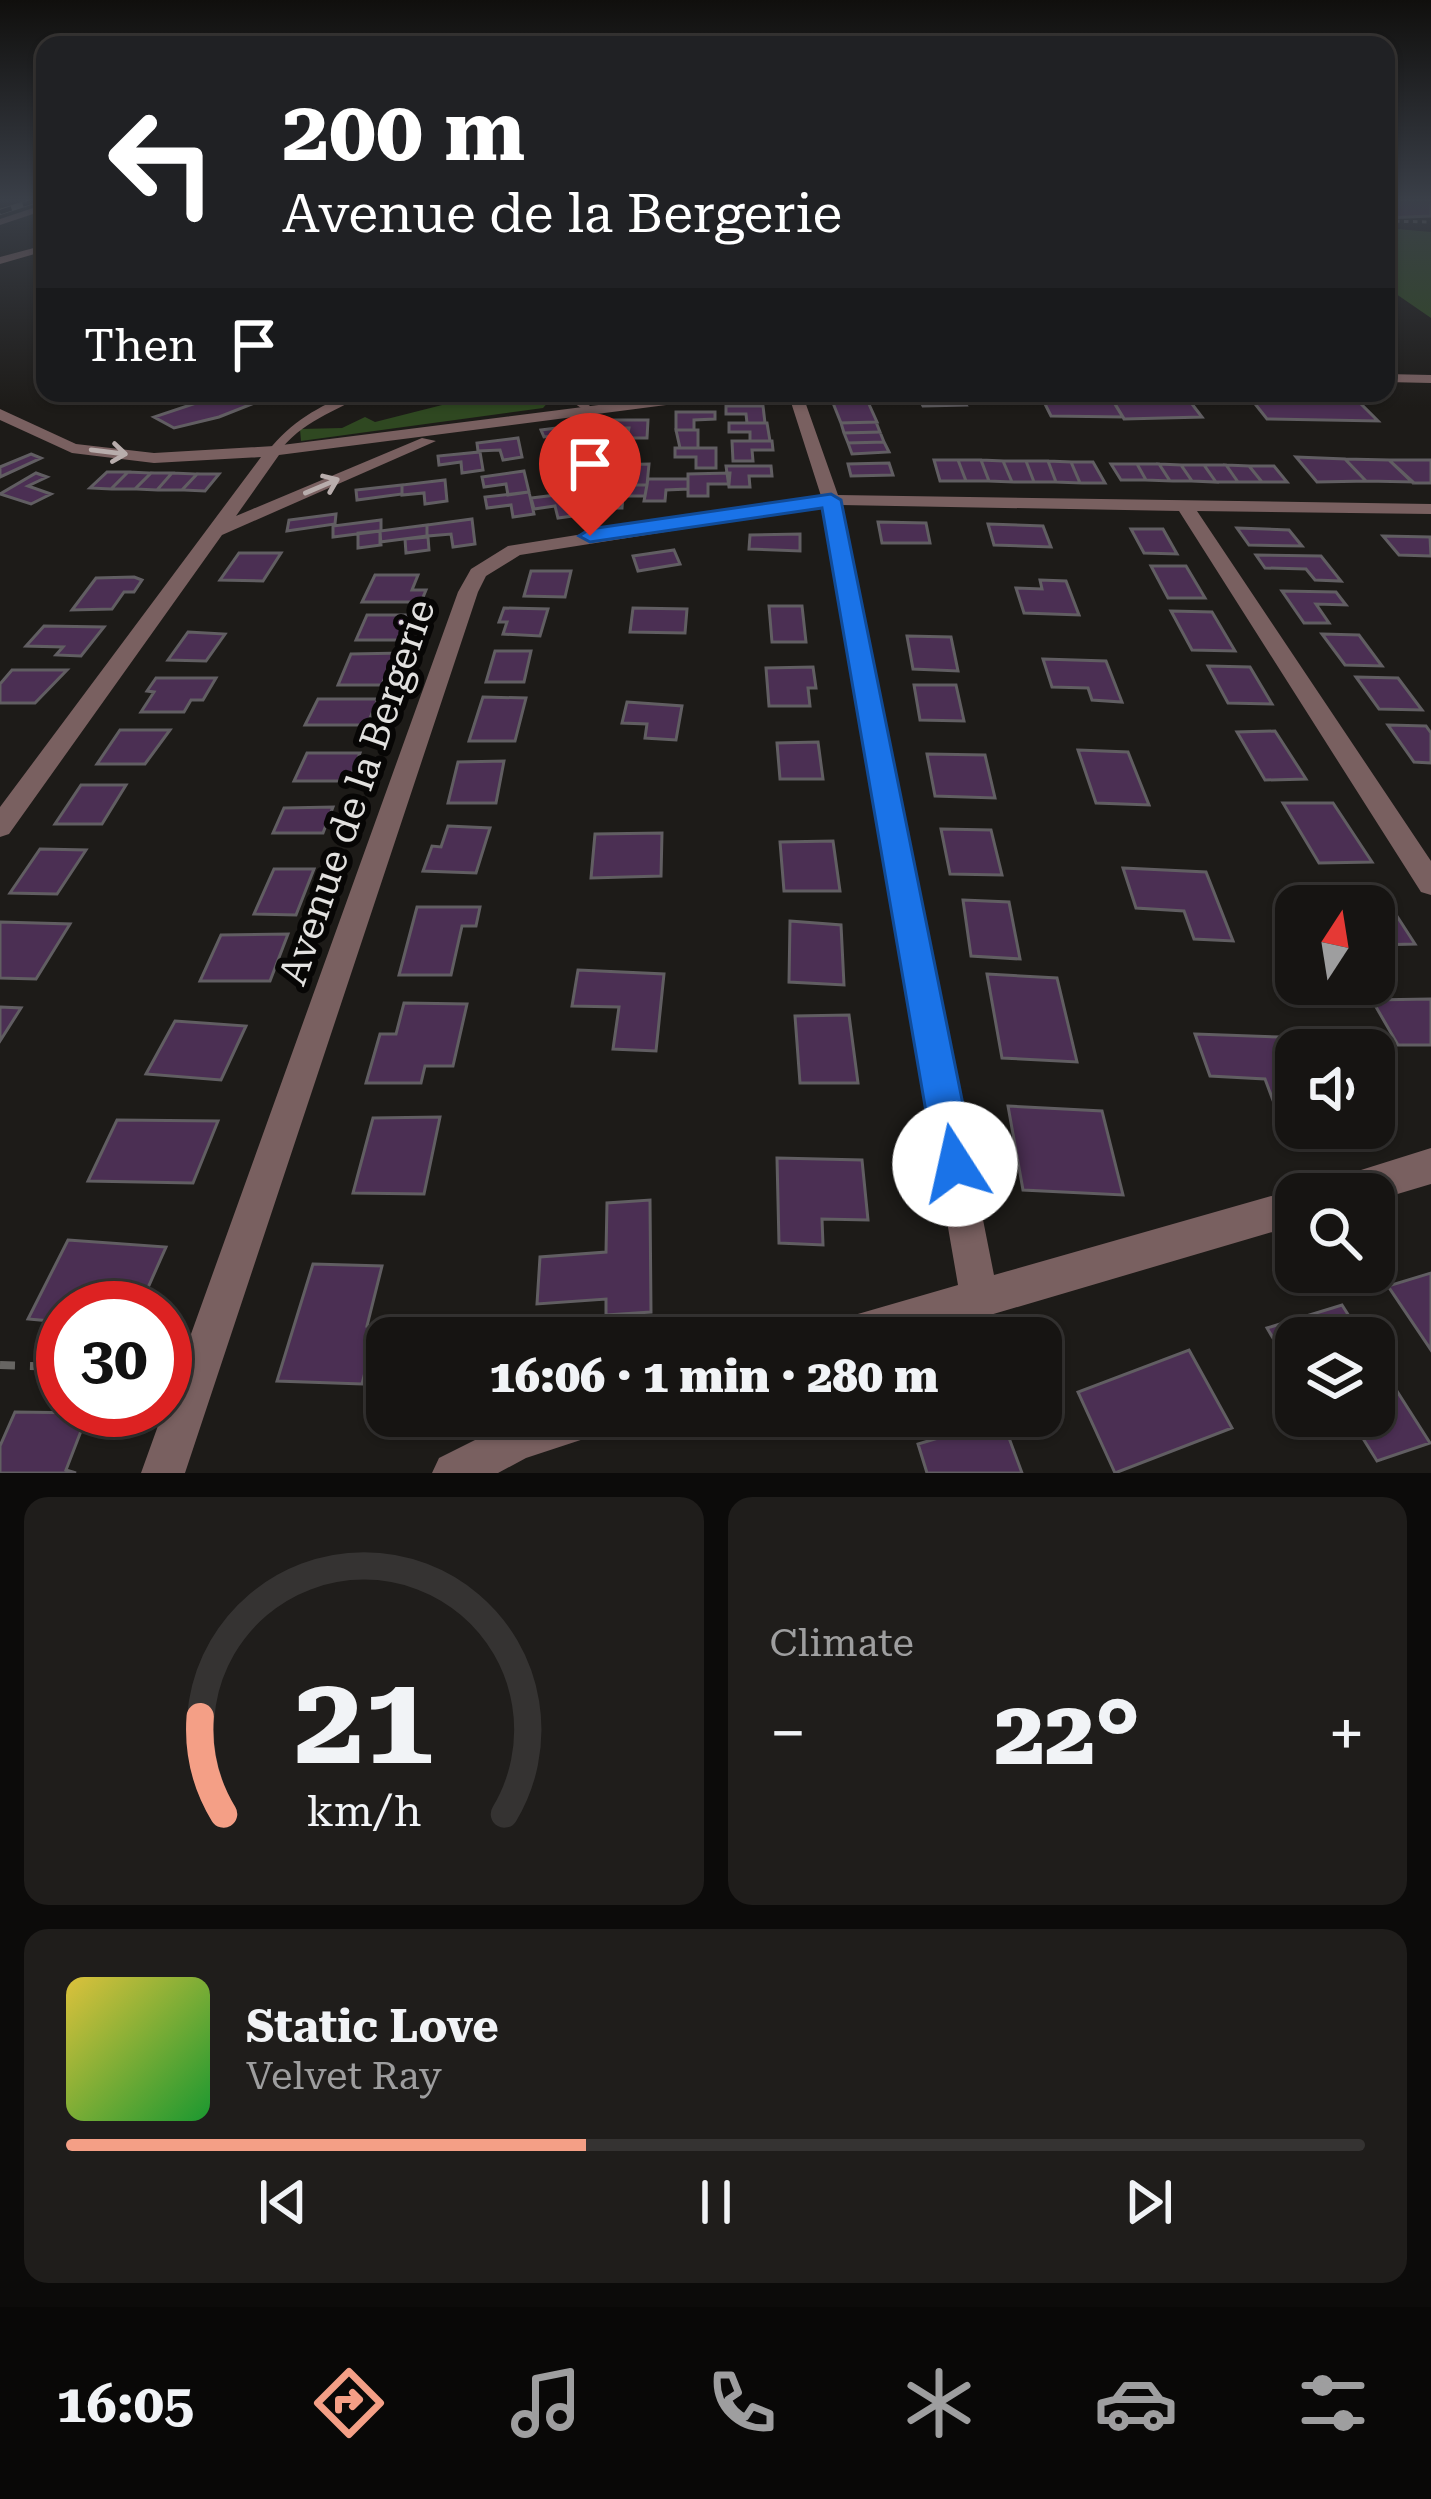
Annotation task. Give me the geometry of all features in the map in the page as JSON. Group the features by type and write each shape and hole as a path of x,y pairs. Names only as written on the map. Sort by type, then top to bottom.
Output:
{"street":[{"path":"1395,378 1431,379"},
{"path":"0,414 72,448 154,458 274,451 655,402"},
{"path":"798,402 831,500 979,1296"},
{"path":"214,532 457,429"},
{"path":"0,827 274,451"},
{"name":"Avenue de la Bergerie","path":"164,1473 478,573 515,550 544,543 831,500 1431,508"},
{"path":"1185,506 1431,884"},
{"path":"1395,1177 1431,1166"},
{"path":"912,1317 1275,1213"},
{"path":"454,1473 525,1437"}],"lane":[{"path":"274,451 285,435 313,414 341,402"},
{"path":"578,402 591,410"}],"path":[{"path":"0,1365 36,1366"}],"green space":[{"path":"1395,269 1431,269 1431,318 1395,293"},
{"path":"454,402 548,402 543,408 301,441 300,429 342,428 365,417 375,422"}],"building":[{"path":"199,402 257,402 174,428 154,417"},
{"path":"868,402 877,422 841,423 833,403"},
{"path":"921,402 966,405 923,406"},
{"path":"1044,402 1114,402 1123,417 1051,416"},
{"path":"1114,402 1191,402 1202,417 1124,419"},
{"path":"1254,402 1359,402 1378,421 1267,419"},
{"path":"726,406 763,406 765,423 747,423 746,414 726,414"},
{"path":"676,412 715,412 715,419 694,420 694,430 676,430"},
{"path":"609,420 648,420 647,438 627,438 629,428 608,428"},
{"path":"876,422 880,432 844,433 841,423"},
{"path":"729,423 767,423 770,441 750,441 750,432 729,432"},
{"path":"581,425 586,443 567,445 564,435 544,437 541,430"},
{"path":"676,430 698,430 698,448 680,448"},
{"path":"880,432 884,442 848,443 844,433"},
{"path":"518,438 522,457 503,460 500,450 478,451 477,443"},
{"path":"732,441 772,441 773,450 752,450 753,461 733,461"},
{"path":"884,442 889,452 852,454 848,443"},
{"path":"586,443 592,462 573,464 570,454 548,456 546,447"},
{"path":"675,448 716,448 716,468 696,468 696,457 675,457"},
{"path":"480,452 483,470 462,473 461,462 439,465 438,456"},
{"path":"31,454 41,458 0,477 0,467"},
{"path":"1296,457 1345,459 1366,481 1317,482"},
{"path":"1345,459 1389,460 1413,482 1366,481"},
{"path":"934,460 958,460 966,481 940,481"},
{"path":"958,460 981,460 989,481 966,481"},
{"path":"981,460 1003,461 1012,482 989,481"},
{"path":"1389,460 1431,460 1431,483 1413,483"},
{"path":"1003,461 1026,461 1034,482 1012,482"},
{"path":"1026,461 1048,461 1056,482 1034,482"},
{"path":"1048,461 1071,462 1080,483 1056,482"},
{"path":"585,462 592,482 572,485 568,474 546,477 544,467"},
{"path":"1071,462 1093,462 1105,483 1080,483"},
{"path":"889,463 893,475 851,476 848,464"},
{"path":"649,464 647,485 627,485 628,474 605,474 606,465"},
{"path":"1111,464 1137,464 1146,480 1121,480"},
{"path":"1137,464 1159,464 1170,481 1146,480"},
{"path":"1159,464 1181,465 1192,481 1170,481"},
{"path":"1181,465 1204,465 1216,482 1192,481"},
{"path":"1204,465 1226,465 1238,482 1216,482"},
{"path":"1226,465 1249,466 1262,482 1238,482"},
{"path":"726,466 771,466 772,476 749,476 750,487 729,487"},
{"path":"1249,466 1274,466 1287,482 1262,482"},
{"path":"524,471 529,492 508,495 506,484 484,487 482,477"},
{"path":"107,472 128,472 111,489 90,488"},
{"path":"128,472 151,473 135,489 111,489"},
{"path":"36,473 47,477 28,486 51,494 31,504 0,494"},
{"path":"151,473 172,473 157,490 135,489"},
{"path":"172,473 197,474 182,490 157,490"},
{"path":"730,473 729,484 708,484 708,496 688,496 688,474"},
{"path":"197,474 219,474 205,491 182,490"},
{"path":"648,479 688,479 688,489 666,490 665,501 644,501"},
{"path":"445,480 447,501 425,504 424,493 402,495 402,485"},
{"path":"402,485 402,494 357,500 356,490"},
{"path":"604,485 647,485 645,496 623,496 622,508 601,508"},
{"path":"529,492 534,514 513,517 511,505 487,508 485,497"},
{"path":"573,493 580,515 558,518 555,506 534,509 531,498"},
{"path":"336,514 335,524 287,531 289,520"},
{"path":"472,519 475,544 453,547 451,534 427,536 427,525"},
{"path":"381,520 381,531 333,537 333,526"},
{"path":"878,522 926,523 930,543 882,543"},
{"path":"988,524 1043,526 1051,547 994,545"},
{"path":"427,525 427,536 380,542 380,531"},
{"path":"1237,528 1289,530 1302,546 1249,545"},
{"path":"1131,529 1163,529 1177,554 1144,553"},
{"path":"380,531 381,545 358,548 358,533"},
{"path":"800,534 800,551 749,549 750,535"},
{"path":"1383,536 1430,537 1431,556 1399,555"},
{"path":"428,537 429,550 406,553 405,539"},
{"path":"674,550 680,564 638,571 633,556"},
{"path":"239,553 281,553 263,581 220,580"},
{"path":"1256,555 1321,556 1341,581 1315,580 1306,569 1265,568"},
{"path":"1151,566 1186,566 1205,598 1168,598"},
{"path":"531,571 571,571 565,597 524,596"},
{"path":"375,575 418,575 412,590 426,590 421,602 362,602"},
{"path":"96,578 142,580 134,592 124,592 112,609 72,610"},
{"path":"1040,580 1066,581 1079,615 1024,613 1016,588 1042,589"},
{"path":"1282,591 1336,592 1346,605 1316,604 1329,623 1304,623"},
{"path":"769,606 802,606 806,642 772,642"},
{"path":"504,608 548,609 540,636 503,634 507,622 499,622"},
{"path":"633,608 687,609 685,633 630,632"},
{"path":"1171,611 1212,612 1235,651 1192,650"},
{"path":"367,615 417,615 406,640 356,640"},
{"path":"44,626 104,627 81,656 56,655 63,647 26,646"},
{"path":"188,632 225,634 206,661 168,660"},
{"path":"1322,634 1359,635 1382,666 1345,665"},
{"path":"907,636 951,637 958,671 913,669"},
{"path":"495,651 531,651 524,682 486,682"},
{"path":"403,653 397,669 388,669 382,685 338,685 351,654"},
{"path":"1043,659 1106,661 1122,702 1092,700 1088,688 1052,687"},
{"path":"1208,666 1250,667 1272,704 1228,703"},
{"path":"813,667 816,688 808,688 810,706 769,706 766,668"},
{"path":"12,670 67,670 35,703 0,703 0,684"},
{"path":"1356,677 1398,678 1422,710 1379,709"},
{"path":"156,678 216,678 203,700 191,700 184,712 141,712 154,692 147,691"},
{"path":"914,685 956,685 964,721 920,720"},
{"path":"483,697 526,698 515,741 469,741"},
{"path":"318,699 378,699 367,725 305,725"},
{"path":"627,702 682,706 676,740 645,738 647,724 622,723"},
{"path":"1388,725 1426,726 1431,733 1431,763 1414,762"},
{"path":"120,730 170,730 145,764 97,764"},
{"path":"1275,731 1306,779 1265,780 1237,732"},
{"path":"818,742 823,779 780,779 777,743"},
{"path":"1078,750 1128,752 1149,805 1096,803"},
{"path":"307,753 360,753 349,781 294,781"},
{"path":"927,754 985,755 995,798 935,796"},
{"path":"504,761 496,803 448,803 458,762"},
{"path":"81,785 126,785 102,824 55,824"},
{"path":"1283,803 1333,803 1372,862 1319,863"},
{"path":"333,807 323,833 273,833 284,808"},
{"path":"448,826 490,828 476,873 423,871 432,846 441,847"},
{"path":"941,829 991,830 1002,875 950,874"},
{"path":"662,833 661,876 591,878 595,834"},
{"path":"833,841 840,891 784,891 780,842"},
{"path":"40,849 86,850 57,894 10,893"},
{"path":"1123,868 1206,872 1233,941 1194,939 1184,911 1136,908"},
{"path":"274,869 314,869 296,915 254,914"},
{"path":"963,900 1009,902 1020,959 971,956"},
{"path":"417,907 480,907 476,926 462,926 451,975 399,975"},
{"path":"1395,913 1415,944 1395,944"},
{"path":"790,921 841,925 844,985 789,982"},
{"path":"0,922 70,924 36,979 0,978"},
{"path":"288,934 270,981 200,981 221,935"},
{"path":"578,970 664,974 656,1051 613,1049 619,1007 572,1006"},
{"path":"987,974 1057,978 1077,1062 1002,1058"},
{"path":"1431,999 1431,1045 1398,1045 1395,1029 1389,1029 1375,1005 1395,1005 1395,1000"},
{"path":"404,1003 467,1004 453,1066 425,1066 421,1083 366,1083 380,1034 396,1034"},
{"path":"0,1007 21,1008 0,1041"},
{"path":"849,1015 858,1083 800,1083 795,1016"},
{"path":"175,1021 246,1026 221,1080 146,1074"},
{"path":"1195,1034 1275,1037 1275,1106 1265,1079 1210,1076"},
{"path":"1008,1106 1102,1111 1123,1195 1023,1190"},
{"path":"440,1117 424,1194 353,1193 373,1118"},
{"path":"117,1120 218,1121 193,1183 88,1181"},
{"path":"777,1158 862,1160 868,1220 822,1219 823,1245 779,1243"},
{"path":"650,1200 651,1312 606,1315 606,1299 537,1304 540,1257 606,1252 607,1203"},
{"path":"68,1240 166,1247 151,1281 47,1281"},
{"path":"313,1264 382,1266 366,1317 362,1384 277,1381"},
{"path":"1431,1273 1431,1350 1393,1293 1395,1284"},
{"path":"1342,1305 1350,1317 1303,1317"},
{"path":"1189,1350 1232,1428 1115,1473 1078,1392"},
{"path":"1395,1388 1430,1443 1377,1461 1362,1437 1395,1437"},
{"path":"15,1412 36,1412 36,1437 79,1437 66,1470 76,1473 0,1473 0,1446"},
{"path":"942,1437 1009,1437 1022,1473 927,1473 918,1444"}],"route":[{"path":"590,536 831,500 955,1164"}]}
